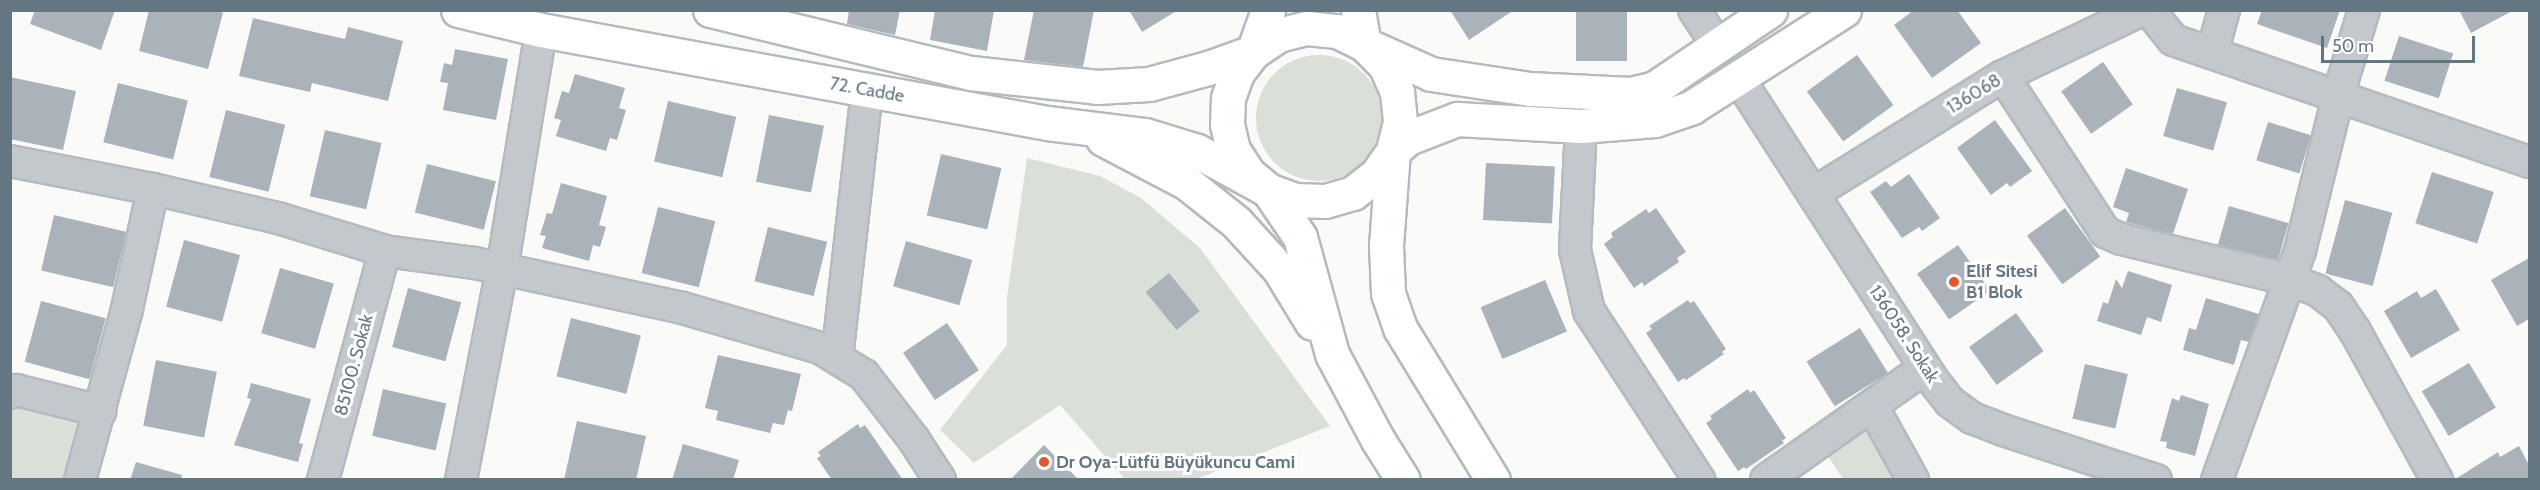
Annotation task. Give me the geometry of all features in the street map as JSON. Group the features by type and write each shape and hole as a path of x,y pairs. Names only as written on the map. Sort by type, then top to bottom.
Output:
{"main road":[{"name":"72. Cadde","path":"458,10 541,30 867,90 1077,127 1145,135 1174,142 1197,151 1268,190"},
{"path":"710,10 800,21 971,73 1097,87 1149,84 1208,68 1253,52 1278,35 1307,28 1337,31 1431,74 1530,89 1630,94 1655,88 1770,10"},
{"path":"1268,10 1253,52 1237,73 1228,98 1227,125 1233,150 1248,173 1268,190 1300,237 1332,354"},
{"path":"1358,10 1364,44 1385,65 1397,92 1400,122 1393,150 1386,246 1388,293 1400,328 1493,480"},
{"path":"1268,190 1295,201 1325,201 1353,192 1376,175 1393,150 1408,138 1457,119 1581,126 1655,120 1692,107 1844,10"},
{"path":"1077,127 1187,183 1236,222 1279,269 1332,354 1402,480"}],"street":[{"path":"1694,10 1718,46"},
{"name":"136068","path":"1814,193 2003,76 2142,10"},
{"path":"2149,10 2173,40 2338,96 2527,166"},
{"path":"2212,53 2224,10"},
{"path":"2217,480 2300,251 2338,96 2364,10"},
{"path":"461,480 502,269 541,30"},
{"path":"2003,76 2105,232 2121,239 2290,280 2318,291 2338,306 2355,331 2436,480"},
{"name":"136058. Sokak","path":"1739,79 1925,368 1950,402 1972,418 2156,480"},
{"path":"837,358 867,90"},
{"path":"1581,126 1575,250 1589,311 1700,480"},
{"path":"10,161 153,189 278,218 385,251 502,269 679,307 820,348 864,375 928,475"},
{"path":"80,480 127,309 153,189"},
{"name":"85100. Sokak","path":"323,480 385,251"},
{"path":"1766,480 1925,368"},
{"path":"12,389 100,411"},
{"path":"1872,406 1913,480"}],"shaded area":[{"path":"1319,55 1343,60 1363,74 1377,94 1382,118 1377,142 1363,162 1343,176 1319,181 1295,176 1275,162 1261,142 1256,118 1261,94 1275,74 1295,60"},
{"path":"1027,158 1100,176 1141,198 1200,248 1330,426 1194,480 1125,479 1060,405 974,463 940,430 1007,345 1007,297"},
{"path":"11,399 51,401 83,429 71,479 11,480"},
{"path":"1869,416 1909,479 1843,479 1823,449"}],"building":[{"path":"35,10 115,10 101,50 30,24"},
{"path":"149,10 213,10 223,13 208,69 139,51"},
{"path":"849,10 900,10 895,35 847,24"},
{"path":"935,10 994,10 987,51 930,40"},
{"path":"1034,10 1094,10 1083,67 1024,60"},
{"path":"1129,10 1178,10 1142,32"},
{"path":"1450,10 1514,10 1469,40"},
{"path":"1576,10 1627,10 1627,61 1576,61"},
{"path":"1914,10 1957,10 1981,43 1932,78 1894,25"},
{"path":"2262,10 2340,10 2327,48 2257,24"},
{"path":"2459,10 2514,10 2471,33"},
{"path":"253,18 345,39 348,27 403,41 388,101 312,83 310,92 239,76"},
{"path":"2399,36 2453,54 2439,98 2384,81"},
{"path":"455,49 508,59 496,120 443,110 448,83 440,82 444,63 452,65"},
{"path":"1857,55 1893,105 1843,142 1807,91"},
{"path":"2103,62 2133,105 2091,134 2061,91"},
{"path":"575,74 625,88 619,108 626,110 617,140 610,138 606,151 556,136 561,120 554,118 562,91 569,93"},
{"path":"10,77 76,91 63,150 10,139"},
{"path":"118,83 188,100 173,160 103,142"},
{"path":"2177,88 2227,102 2213,150 2163,136"},
{"path":"668,101 736,117 722,177 654,161"},
{"path":"226,110 285,125 268,192 209,177"},
{"path":"769,115 824,126 811,192 756,182"},
{"path":"1995,120 2032,171 2010,187 2007,183 1991,195 1957,148"},
{"path":"2268,122 2311,135 2299,173 2256,160"},
{"path":"325,130 382,143 366,209 310,196"},
{"path":"941,154 1001,168 987,229 927,215"},
{"path":"1486,163 1555,167 1552,224 1483,220"},
{"path":"427,164 496,181 484,230 415,213"},
{"path":"2126,168 2188,189 2173,234 2126,222 2129,213 2113,207"},
{"path":"2432,172 2494,192 2477,243 2415,223"},
{"path":"1909,174 1940,218 1922,231 1919,227 1902,238 1870,192 1886,181 1891,187"},
{"path":"561,183 607,196 599,225 606,227 600,247 593,245 589,261 542,248 546,236 540,235 547,213 552,214"},
{"path":"2345,200 2392,213 2373,286 2325,273"},
{"path":"2229,206 2289,223 2277,263 2218,245"},
{"path":"658,207 715,221 699,287 642,273"},
{"path":"1656,208 1686,252 1677,258 1679,262 1644,286 1642,282 1634,288 1604,244 1613,237 1611,233 1646,209 1649,213"},
{"path":"2065,208 2100,257 2062,284 2027,236"},
{"path":"54,215 126,232 113,287 41,271"},
{"path":"768,227 827,242 814,296 754,281"},
{"path":"184,240 240,255 222,322 166,307"},
{"path":"906,241 972,260 959,305 893,286"},
{"name":"Elif Sitesi B1 Blok","path":"1958,245 1990,291 1949,320 1917,274"},
{"path":"2529,258 2529,319 2517,326 2491,280"},
{"path":"280,268 334,283 315,349 261,333"},
{"path":"2128,271 2172,285 2161,322 2147,317 2141,335 2097,321 2103,302 2108,304 2116,279 2122,288"},
{"path":"1169,273 1200,311 1177,330 1146,292"},
{"path":"1545,280 1567,332 1502,359 1481,307"},
{"path":"408,288 461,302 445,361 392,347"},
{"path":"2436,289 2460,330 2411,358 2384,311 2417,291 2421,298"},
{"path":"2206,298 2259,314 2249,342 2241,340 2234,365 2183,350 2189,328 2196,330"},
{"path":"1688,300 1690,303 1694,301 1726,349 1722,352 1724,354 1686,380 1684,378 1678,382 1646,333 1652,329 1649,326"},
{"path":"41,301 106,318 89,379 25,362"},
{"path":"2016,313 2044,351 1997,385 1969,347"},
{"path":"571,318 641,335 626,394 556,376"},
{"path":"947,323 979,370 935,400 903,353"},
{"path":"1860,328 1888,373 1835,406 1807,361"},
{"path":"718,355 801,374 792,411 788,410 784,425 773,423 770,433 716,420 718,411 705,408"},
{"path":"156,360 217,372 204,438 143,426"},
{"path":"2469,363 2496,408 2449,436 2422,391"},
{"path":"2085,364 2128,374 2115,428 2072,419"},
{"path":"251,383 311,399 299,443 303,444 298,462 234,445 251,399 247,398"},
{"path":"383,389 446,404 436,450 372,436"},
{"path":"1748,389 1750,393 1754,390 1786,438 1782,441 1784,443 1746,469 1744,467 1738,471 1706,423 1712,419 1710,416"},
{"path":"2181,395 2209,404 2195,456 2166,448 2167,442 2160,441 2172,398 2179,401"},
{"path":"577,421 646,436 636,480 564,480"},
{"path":"858,424 860,428 865,425 903,480 832,480 817,458 821,456 818,452"},
{"path":"683,444 739,460 733,480 672,480"},
{"name":"Dr Oya-Lütfü Büyükuncu Cami","path":"1044,445 1079,480 1010,480"},
{"path":"2519,446 2529,465 2529,480 2454,480 2498,452 2500,457"},
{"path":"136,462 182,475 181,480 130,480"}],"place":[{"name":"Elif Sitesi B1 Blok","path":"1954,282"},
{"name":"Dr Oya-Lütfü Büyükuncu Cami","path":"1044,462"}]}
